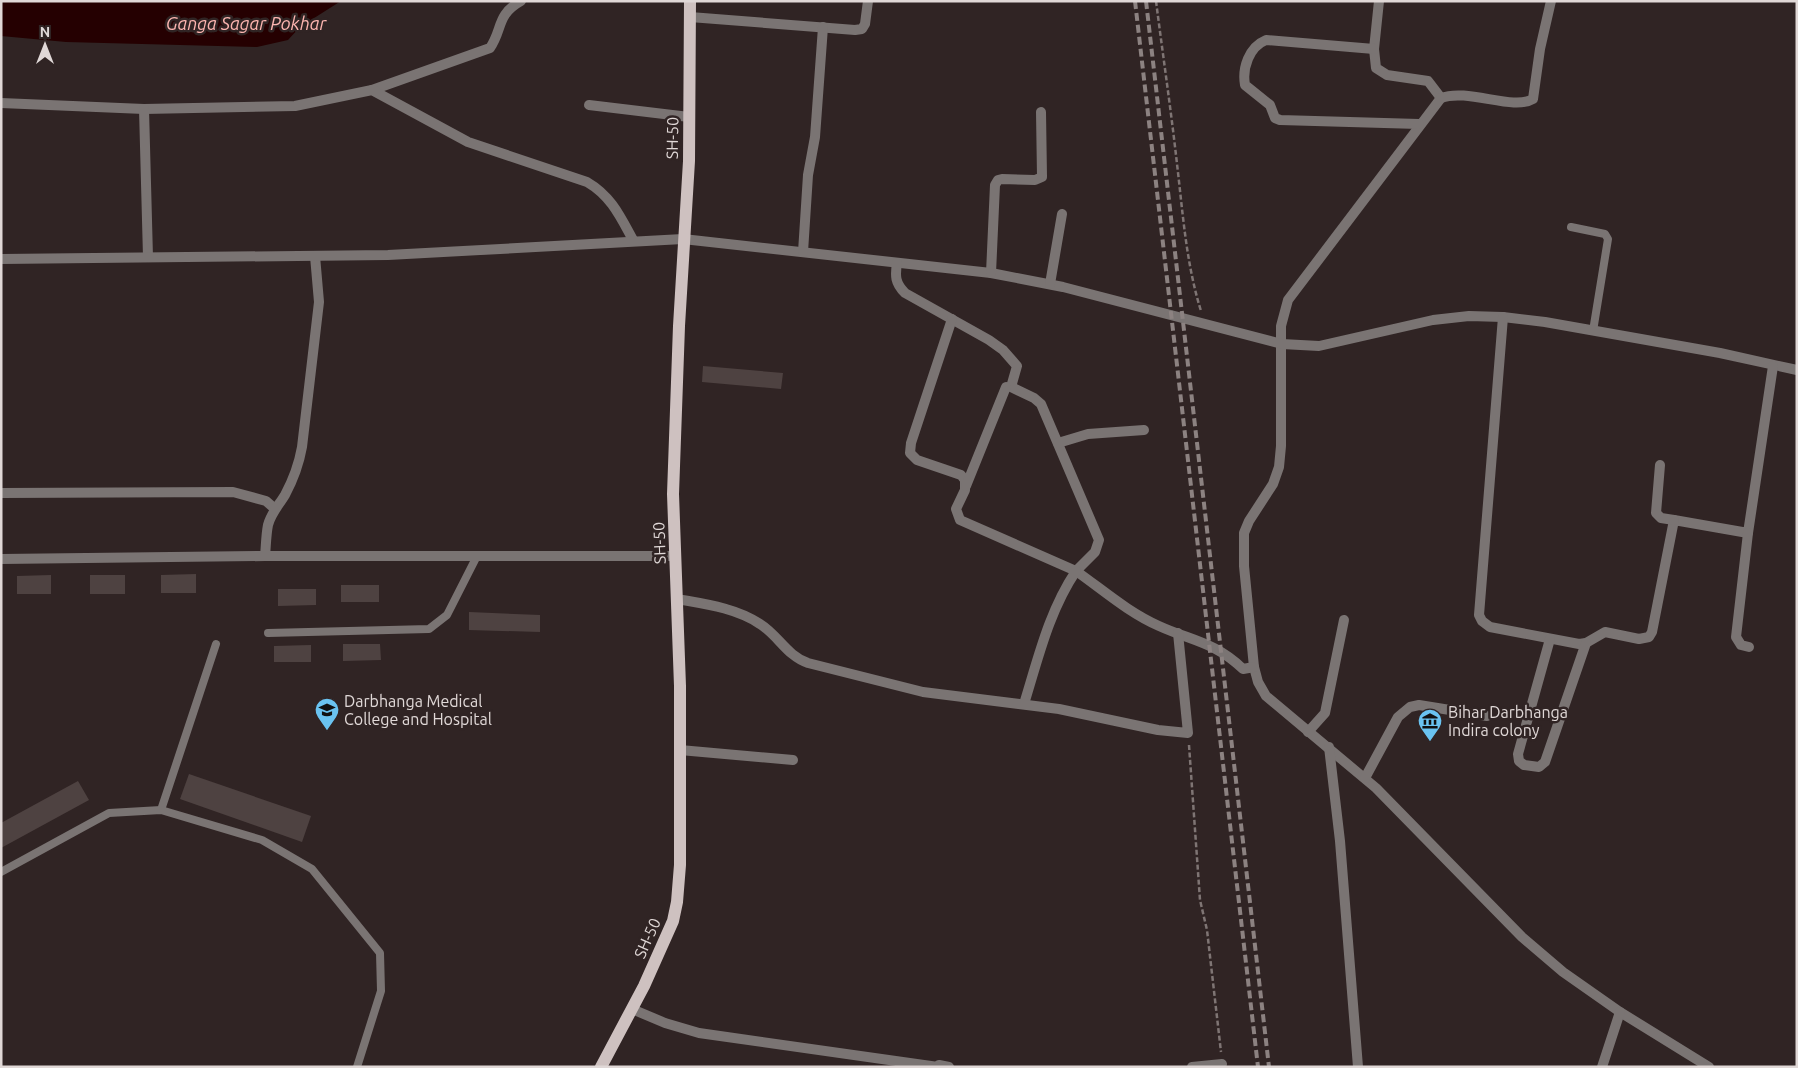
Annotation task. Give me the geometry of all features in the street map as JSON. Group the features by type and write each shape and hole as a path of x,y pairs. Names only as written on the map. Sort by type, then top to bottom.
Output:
{"main road":[{"name":"SH-50","path":"601,1067 632,1009 673,922 677,902 680,865 680,750 674,494 689,161 690,1"}],"street":[{"path":"1,103 144,109 295,106 372,90 490,48 495,40 501,19 522,1"},
{"path":"690,17 862,29 865,24 868,1"},
{"path":"1379,1 1374,49 1376,68 1380,72 1428,81 1441,98"},
{"path":"1551,1 1540,48 1533,99 1522,103 1460,94 1441,98 1294,290 1283,313 1281,326 1281,446 1279,467 1273,484 1249,521 1244,533 1244,566 1254,667 1258,682 1266,696 1308,732 1329,746 1365,778 1522,937 1563,972 1620,1012 1708,1066"},
{"path":"803,252 808,175 815,137 823,27"},
{"path":"1374,49 1266,40 1258,43 1250,53 1244,79 1245,85 1270,105 1275,118 1280,120 1420,124"},
{"path":"372,90 468,142 489,151 565,173 601,190 614,204 633,240"},
{"path":"589,105 689,117"},
{"path":"144,109 148,257"},
{"path":"991,273 995,185 998,180 1002,179 1035,180 1042,177 1041,112"},
{"path":"1050,284 1062,214"},
{"path":"1,259 388,255 633,240 684,239 991,273 1050,284 1205,326 1282,344 1318,346 1433,320 1469,316 1503,317 1593,331 1797,370"},
{"path":"265,556 268,525 274,508 284,497 292,480 299,463 302,447 319,302 314,256"},
{"path":"897,263 897,286 915,300 989,340 1016,362 1018,369 1011,387 1034,398 1041,404 1099,540 1096,552 1076,571 1065,588 1052,616 1024,704"},
{"path":"1503,317 1479,614 1482,621 1490,627 1579,644 1586,643 1605,632 1639,639 1649,637 1652,632 1674,520"},
{"path":"952,319 911,443 910,453 917,460 962,475 965,480 965,490"},
{"path":"1749,647 1741,644 1736,637 1748,533 1773,366"},
{"path":"1006,387 956,509 960,520 1076,571 1140,616 1208,644 1231,657 1243,669 1254,667"},
{"path":"1058,443 1088,434 1144,430"},
{"path":"1660,465 1656,513 1661,518 1748,533"},
{"path":"1,494 233,492 266,501 274,508"},
{"path":"1,559 265,556 676,556"},
{"path":"677,599 716,607 749,618 761,624 792,654 808,663 923,692 1024,704 1158,730 1188,733 1178,633"},
{"path":"1308,732 1325,713 1344,620"},
{"path":"1550,639 1518,754 1519,761 1524,765 1539,767 1545,762 1586,643"},
{"path":"1365,778 1398,717 1410,707 1419,705 1487,716"},
{"path":"1329,746 1341,851 1358,1067"},
{"path":"680,750 793,760"},
{"path":"632,1009 665,1023 699,1032 942,1066"},
{"path":"1602,1067 1620,1012"},
{"path":"1192,1067 1222,1064"}],"lane":[{"path":"1570,226 1600,232 1605,234 1608,239 1593,331"},
{"path":"268,633 429,629 447,615 477,556"},
{"path":"161,810 216,644"},
{"path":"1,872 109,813 161,810 262,840 312,869 380,953 381,991 357,1067"}],"path":[{"path":"1156,1 1177,164 1183,231 1193,284 1205,326"},
{"path":"1188,733 1200,900 1207,930 1222,1064"}],"water":[{"name":"Ganga Sagar Pokhar","path":"1,1 341,1 300,27 288,40 257,47 66,42 1,36"}],"building":[{"path":"703,366 783,373 781,389 702,382"},
{"path":"196,574 196,593 161,593 161,575"},
{"path":"51,575 51,594 17,594 17,576"},
{"path":"90,575 125,575 125,594 90,594"},
{"path":"341,585 379,585 379,602 341,602"},
{"path":"278,589 316,589 316,605 278,606"},
{"path":"469,612 540,615 540,632 469,630"},
{"path":"343,644 380,644 381,660 343,661"},
{"path":"311,645 311,662 274,662 274,646"},
{"path":"189,774 311,816 302,842 180,799"},
{"path":"78,781 89,800 1,848 1,823"}],"railway":[{"path":"1135,1 1258,1067"},
{"path":"1146,1 1269,1067"}],"place":[{"name":"Darbhanga Medical College and Hospital","path":"327,731"},
{"name":"Bihar Darbhanga Indira colony","path":"1430,742"}]}
